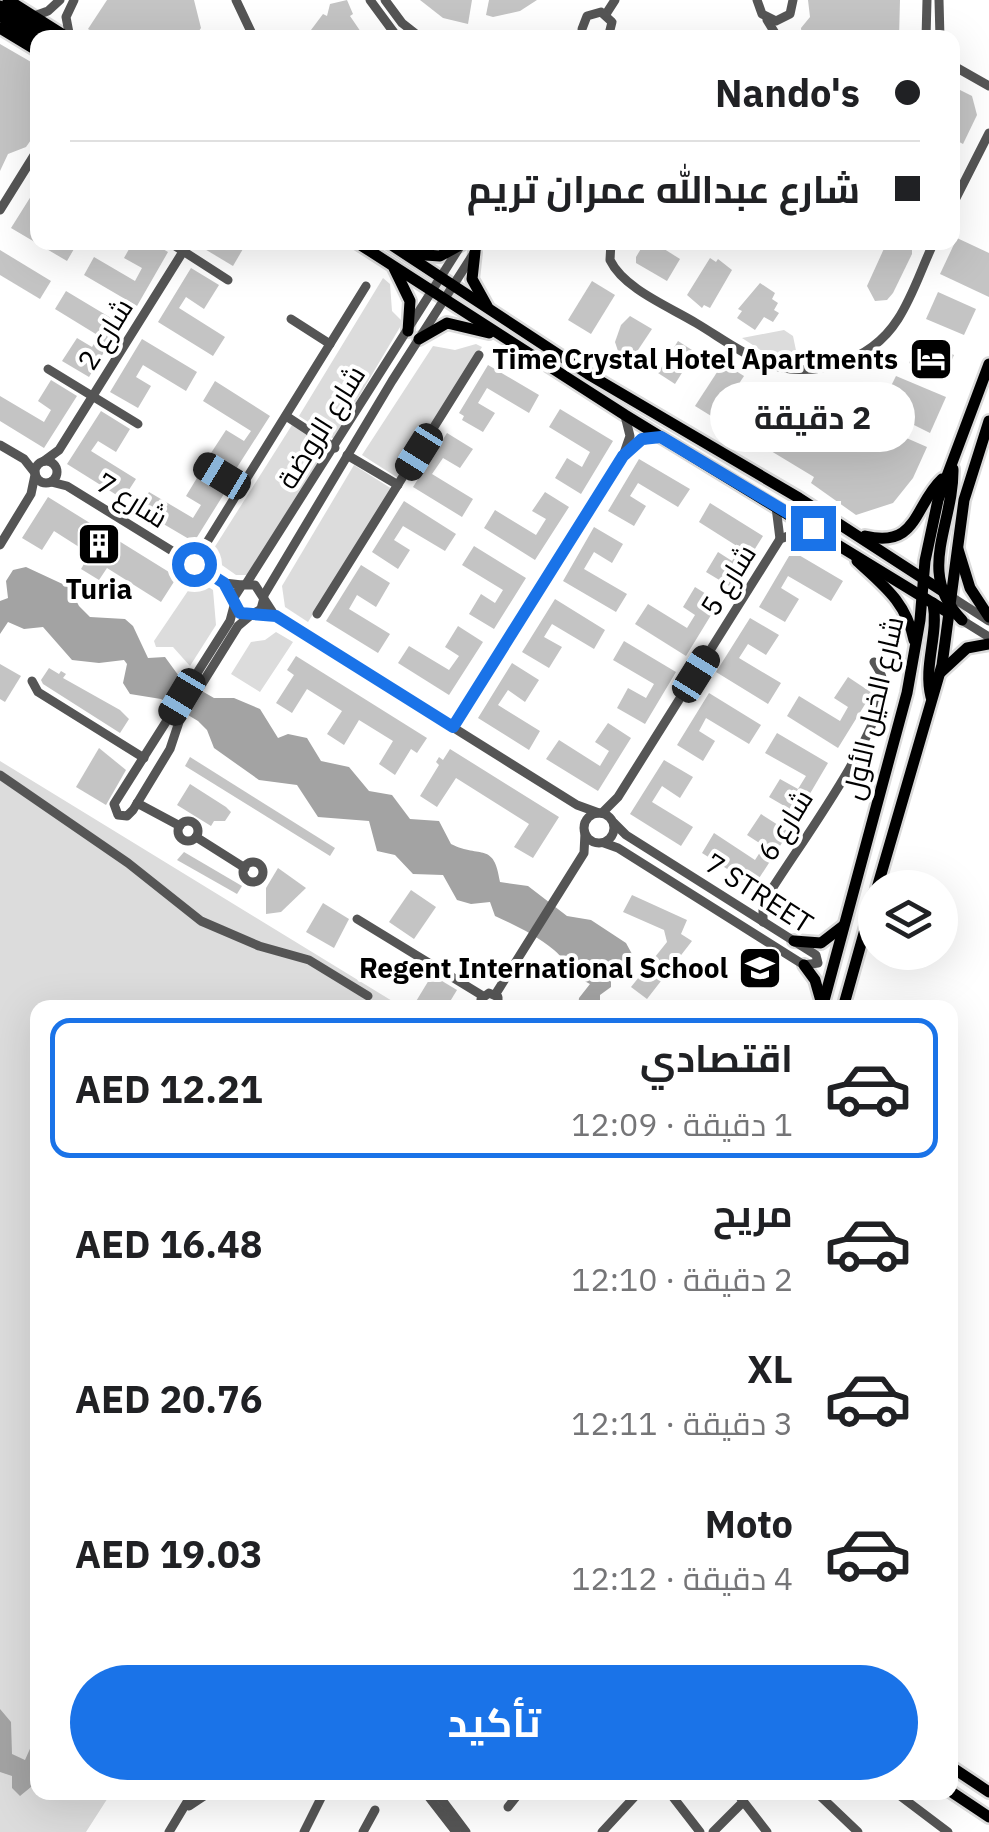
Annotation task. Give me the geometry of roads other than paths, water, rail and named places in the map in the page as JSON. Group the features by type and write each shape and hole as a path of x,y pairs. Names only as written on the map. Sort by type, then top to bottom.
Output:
{"main road":[{"path":"8,0 56,30"},
{"path":"0,6 38,30"},
{"path":"0,16 30,34"},
{"path":"0,28 30,45"},
{"path":"369,250 661,437 947,602 962,620"},
{"path":"400,250 492,314 911,569 926,589 947,602"},
{"path":"403,252 434,258 449,250"},
{"path":"478,250 474,287 492,314"},
{"path":"392,264 410,300 408,331"},
{"path":"420,339 447,323 494,333"},
{"name":"شارع الخيل الأول","path":"824,1000 915,650 946,477 989,364"},
{"name":"شارع الخيل الأول","path":"882,870 939,676 957,537 970,474 989,421"},
{"path":"947,602 938,570 953,477 951,460"},
{"path":"855,533 884,538 904,532 918,518 933,488 946,477"},
{"path":"957,537 964,576 989,619"},
{"path":"844,546 900,603 911,626 915,650"},
{"path":"926,589 934,630"},
{"path":"920,620 931,614 931,698"},
{"path":"939,676 967,648 989,640"},
{"path":"794,942 821,943 846,922"},
{"name":"شارع الخيل الأول","path":"845,1000 858,955"},
{"path":"804,966 817,986 820,1000"},
{"path":"958,1771 989,1792"},
{"path":"958,1796 989,1817"}],"street":[{"path":"236,0 250,30"},
{"path":"370,0 392,30"},
{"path":"385,0 410,30"},
{"path":"606,14 615,0"},
{"path":"758,0 759,10 774,30"},
{"path":"782,30 793,0"},
{"path":"926,0 926,30"},
{"path":"939,0 940,30"},
{"path":"34,16 68,1"},
{"path":"68,1 68,30"},
{"path":"582,28 591,13 606,14"},
{"path":"606,14 611,30"},
{"path":"766,18 776,21 786,17"},
{"path":"960,70 989,86"},
{"path":"960,190 989,133"},
{"path":"0,210 30,165"},
{"name":"شارع 2","path":"35,474 59,450 184,250"},
{"path":"190,250 228,280"},
{"name":"شارع الروضة","path":"244,585 459,250"},
{"name":"شارع الروضة","path":"264,597 347,455 476,250"},
{"path":"611,250 610,260 627,280 760,361 789,370 809,370 846,362 887,333 902,311 930,250"},
{"path":"204,547 366,286"},
{"path":"290,319 330,344"},
{"path":"318,614 479,355"},
{"path":"48,369 138,424"},
{"path":"453,727 623,456 630,436 625,415"},
{"path":"286,416 335,448"},
{"path":"623,456 642,439 661,437"},
{"path":"0,444 49,483"},
{"name":"شارع 2","path":"57,470 59,450"},
{"path":"347,455 398,485"},
{"path":"24,460 43,462 57,470 49,483 31,494"},
{"path":"201,464 241,487"},
{"name":"شارع 7","path":"57,470 67,486"},
{"path":"0,545 31,494 35,474"},
{"name":"شارع 7","path":"49,483 67,486 224,583 244,585"},
{"name":"شارع 5","path":"775,505 780,539"},
{"name":"شارع 5","path":"600,813 618,796 780,539 813,528"},
{"path":"224,583 240,613 276,616"},
{"path":"198,682 230,621 233,601 244,585 255,585 276,616 577,805 613,822 614,833 584,853 495,994 496,1000"},
{"path":"176,716 170,748 138,802 127,816 118,816 114,808 156,739 238,626 263,606 264,597"},
{"path":"947,602 989,619"},
{"path":"962,620 989,640"},
{"name":"شارع 6","path":"744,910 762,902 868,732 884,688 874,662"},
{"path":"32,681 38,692 142,760"},
{"path":"156,739 166,740 170,748"},
{"path":"0,775 201,920 259,946 309,960 368,996"},
{"name":"شارع 5","path":"613,822 618,796"},
{"path":"138,802 180,826 182,840 196,837 245,868"},
{"path":"577,805 584,831 593,842 603,843"},
{"path":"584,853 587,819 600,813"},
{"name":"7 STREET","path":"603,843 618,848 804,966 816,966 818,958 626,835 613,822"},
{"name":"شارع 6","path":"762,902 764,922"},
{"path":"357,919 483,996 495,994"},
{"path":"482,1000 483,996"},
{"path":"169,1832 189,1800"},
{"path":"182,1810 198,1800"},
{"path":"304,1832 320,1800"},
{"path":"430,1800 456,1832"},
{"path":"442,1800 466,1832"},
{"path":"508,1807 514,1800"},
{"path":"602,1832 632,1800"},
{"path":"675,1800 700,1832"},
{"path":"824,1800 858,1832"},
{"path":"905,1800 948,1832"},
{"path":"713,1832 742,1802 767,1832"},
{"path":"363,1832 375,1810"}],"place":[{"name":"Time Crystal Hotel Apartments","path":"931,359"},
{"name":"Turia","path":"99,544"},
{"name":"Regent International School","path":"760,968"}]}
